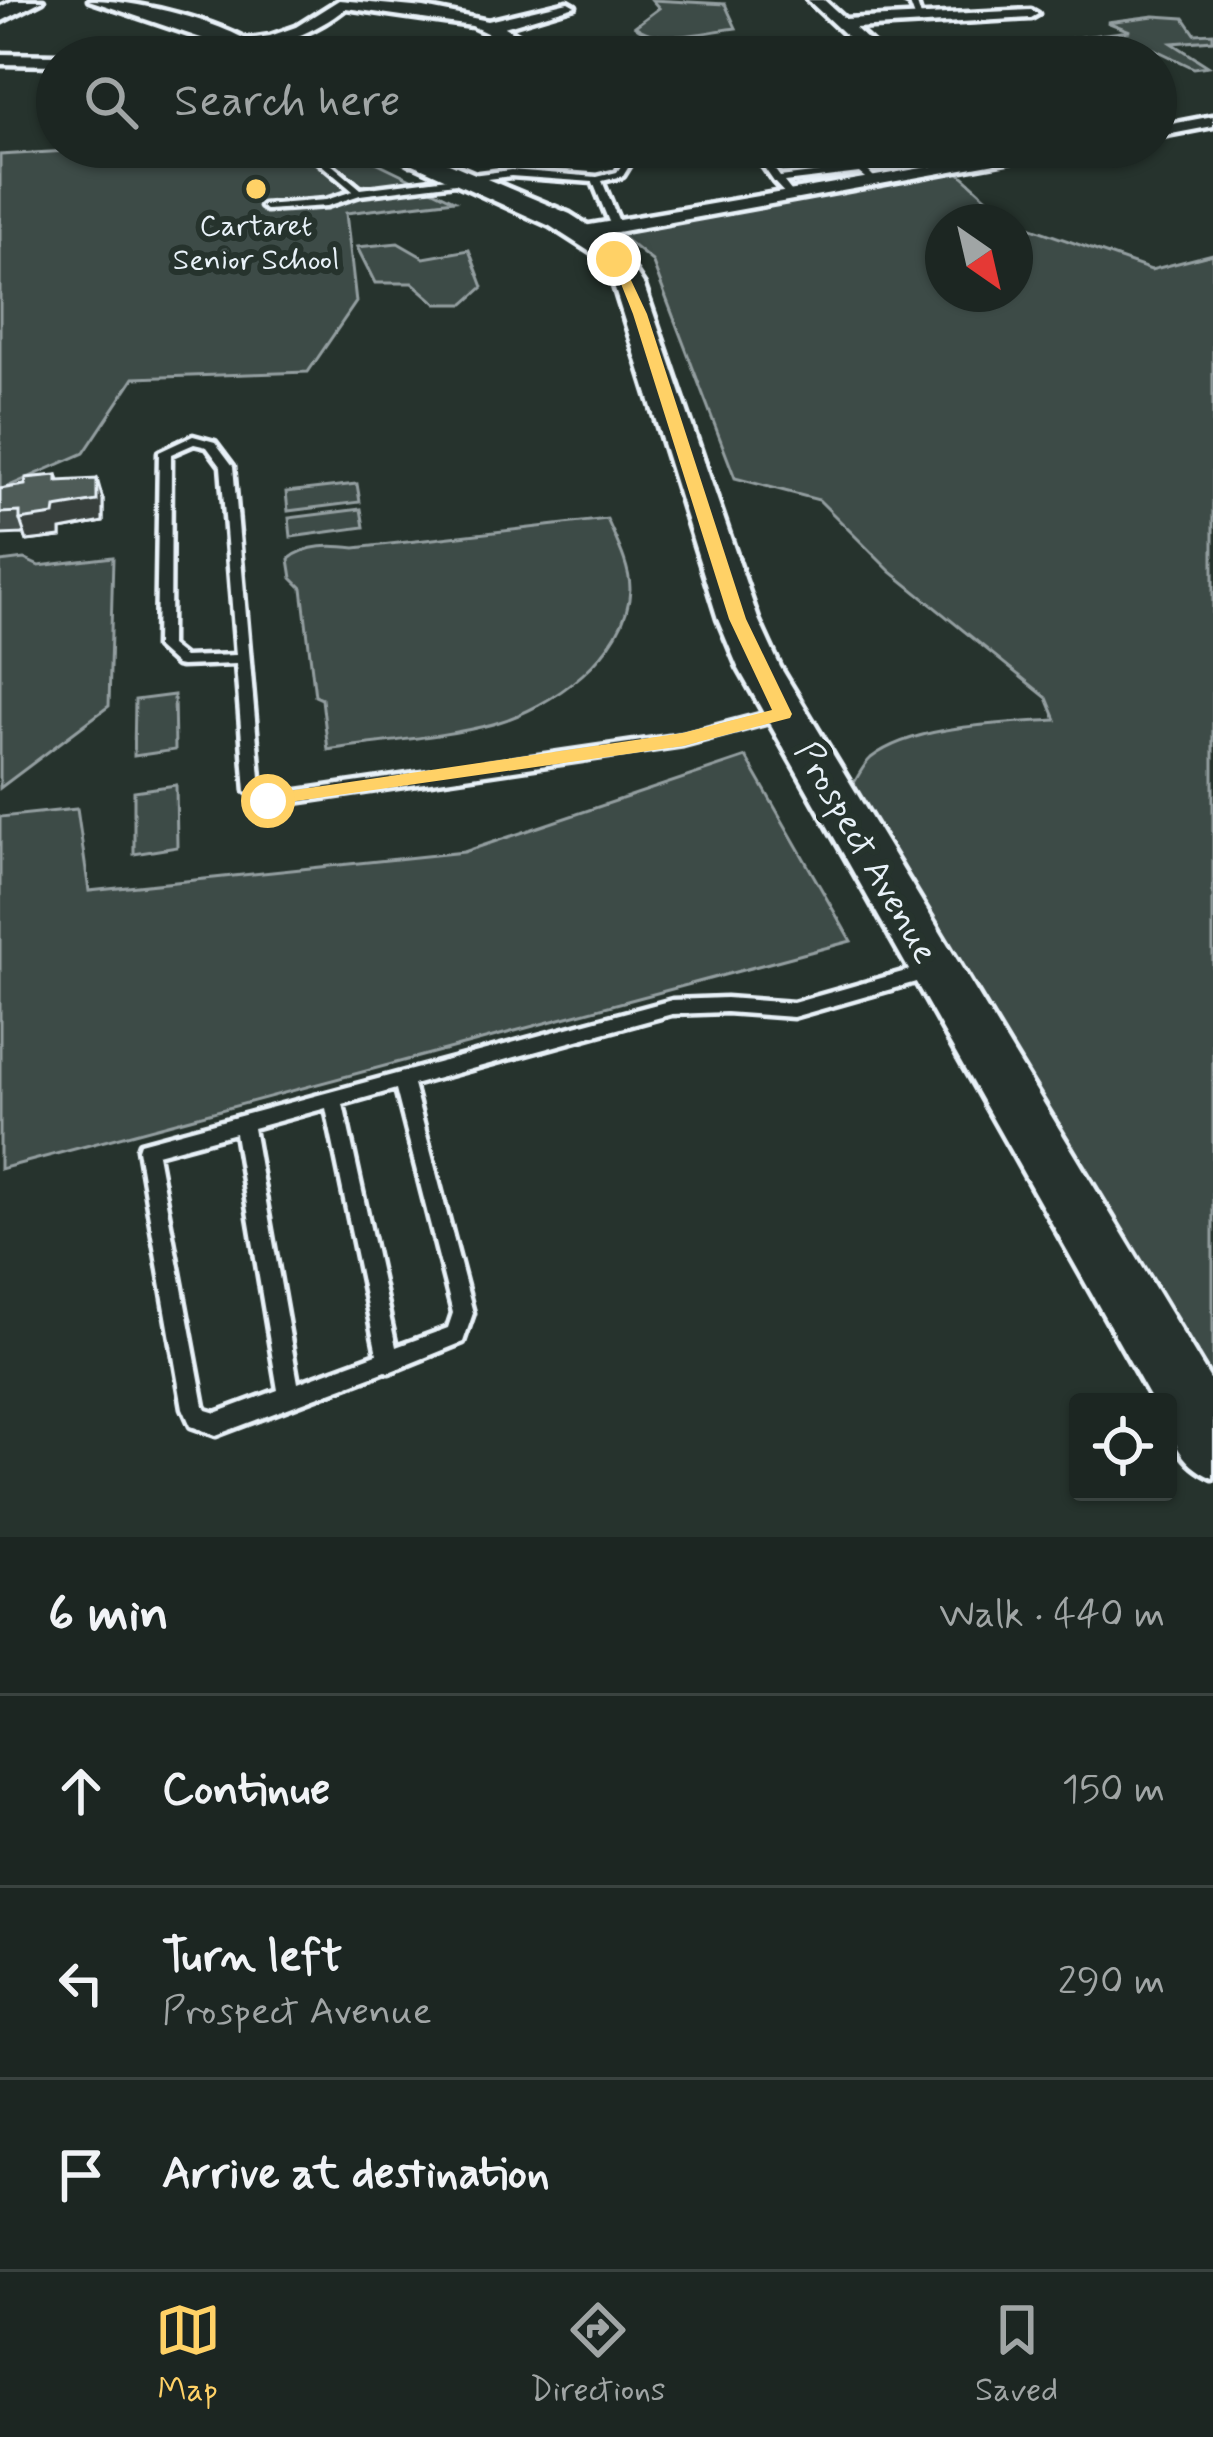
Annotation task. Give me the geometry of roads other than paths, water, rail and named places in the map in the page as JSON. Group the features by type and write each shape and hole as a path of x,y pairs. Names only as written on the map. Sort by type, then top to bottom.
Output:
{"main road":[{"path":"0,15 32,0"},
{"path":"100,0 204,36"},
{"name":"Prospect Avenue","path":"466,168 600,228 629,286 738,619 783,714 1213,1444"}],"street":[{"path":"815,0 855,36"},
{"path":"286,36 346,2 439,14 488,26 507,36"},
{"path":"488,26 568,6"},
{"path":"842,24 1031,14"},
{"path":"0,59 36,60"},
{"path":"1177,128 1213,121"},
{"path":"600,228 783,188 959,168"}],"lane":[{"path":"905,0 914,4 919,18"},
{"path":"331,168 359,192"},
{"path":"266,207 327,203 443,168"},
{"path":"481,168 597,180 620,174 624,168"},
{"path":"768,168 783,188"},
{"path":"597,180 600,228"},
{"path":"244,659 182,662 163,647 165,452 184,442 203,441 227,466 244,659 254,791 268,801 639,747 783,714"},
{"path":"403,1081 463,1313 457,1335 216,1424 199,1418 146,1149 672,1007 793,1010 934,970"},
{"path":"333,1099 389,1362"},
{"path":"243,1124 290,1397"}],"place":[{"name":"Cartaret Senior School","path":"256,189"}]}
